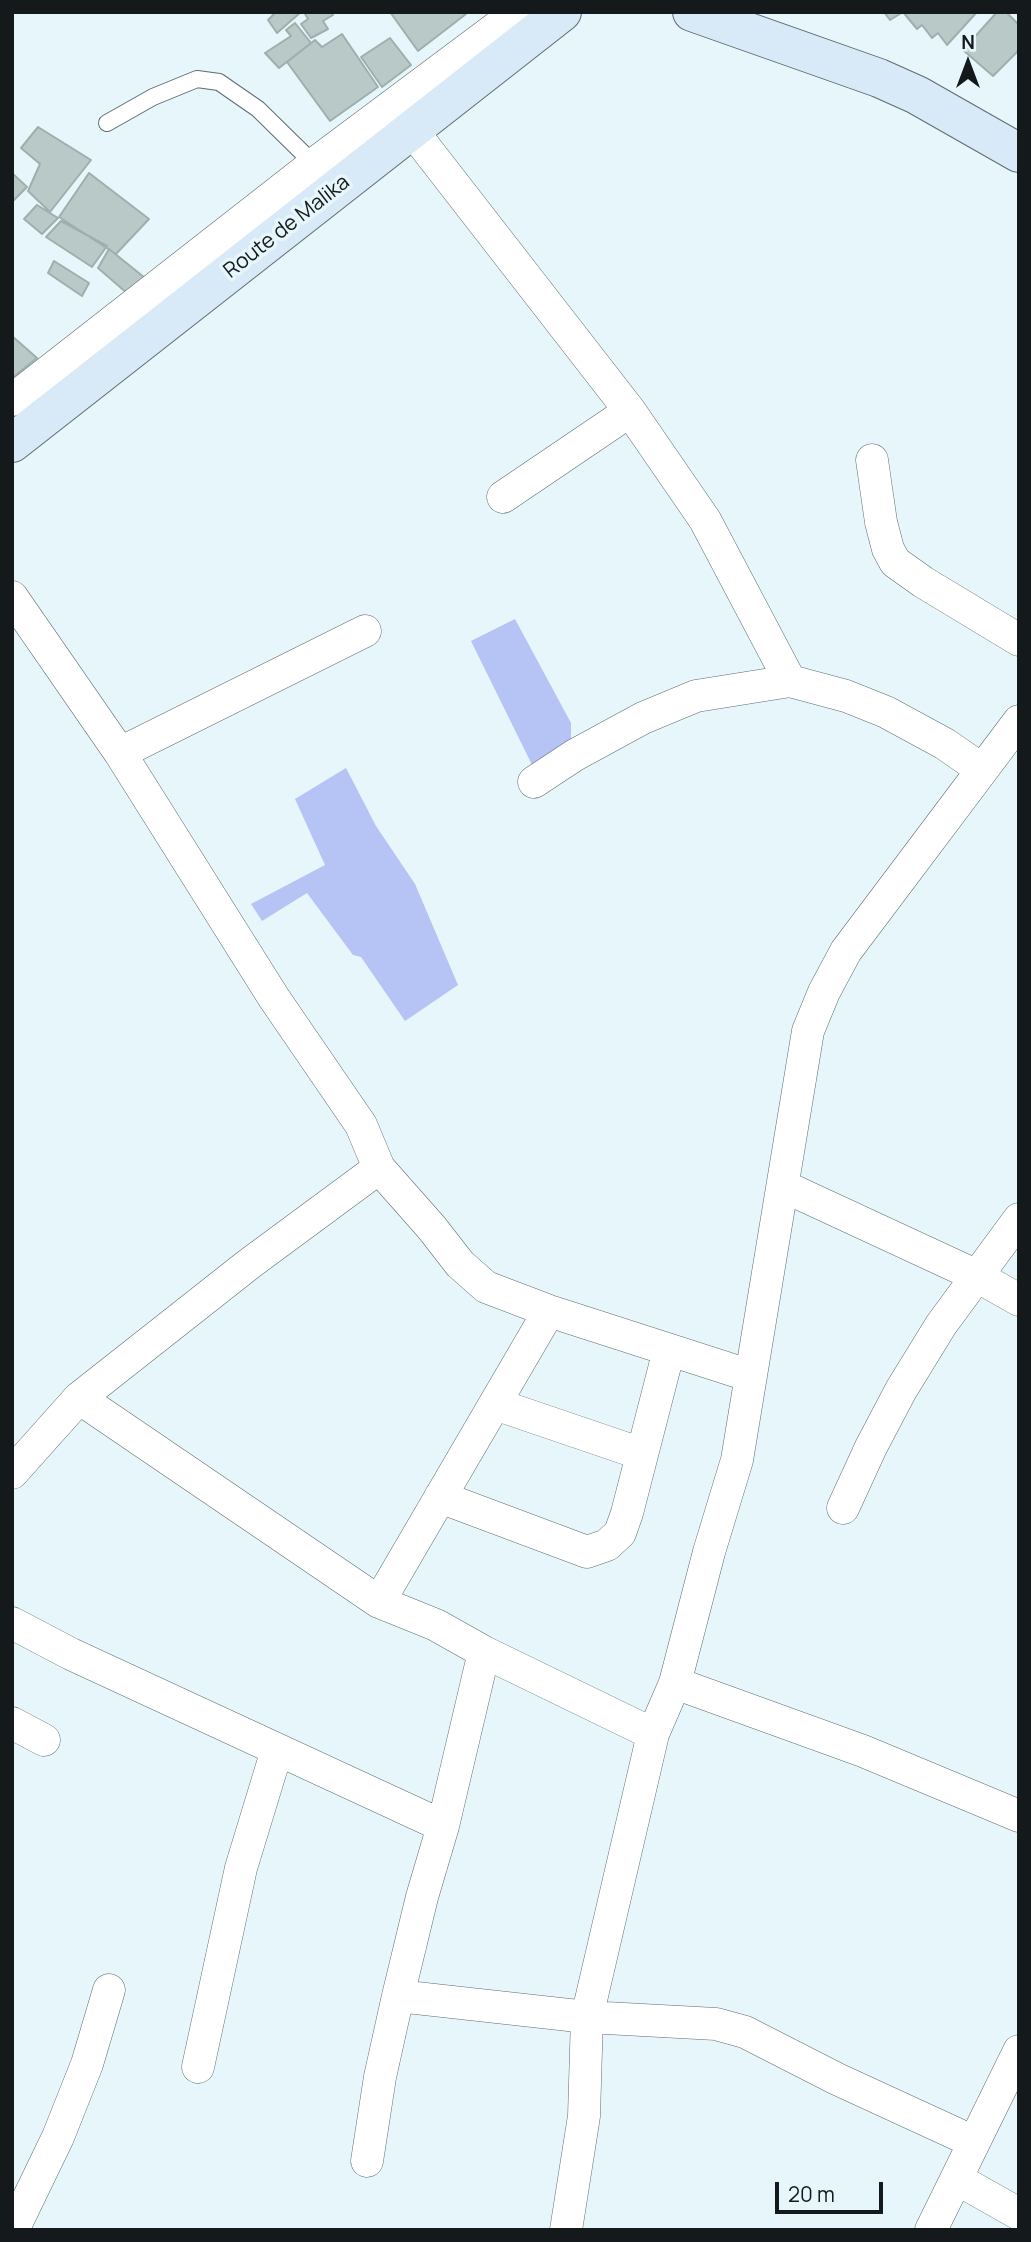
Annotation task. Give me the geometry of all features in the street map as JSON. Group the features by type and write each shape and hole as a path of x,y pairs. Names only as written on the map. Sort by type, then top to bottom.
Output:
{"main road":[{"path":"692,12 879,78 917,95 1019,153"},
{"name":"Route de Malika","path":"12,443 557,16"}],"street":[{"path":"12,400 314,164 496,28 510,20 557,16"},
{"path":"411,129 630,411 705,520 790,681"},
{"path":"503,497 630,411"},
{"path":"872,460 881,522 888,549 895,562 1019,640"},
{"path":"12,597 120,753 274,999 361,1125 379,1168 460,1264 486,1287 549,1311 751,1376"},
{"path":"120,753 365,631"},
{"path":"534,782 575,755 643,719 696,696 790,681 846,696 886,712 945,744 999,760"},
{"path":"566,2230 584,2116 587,2017 653,1734 675,1683 709,1552 737,1460 808,1031 824,992 846,951 999,760 1019,721"},
{"path":"12,1473 79,1398 250,1264 379,1168"},
{"path":"783,1186 975,1276 1019,1300"},
{"path":"843,1508 901,1390 941,1325 1019,1219"},
{"path":"379,1602 549,1311"},
{"path":"440,1497 587,1552 607,1545 620,1533 669,1350"},
{"path":"79,1398 379,1602 436,1625 484,1652 653,1734"},
{"path":"495,1404 642,1454"},
{"path":"12,1623 71,1654 443,1826"},
{"path":"366,2161 380,2077 398,1996 422,1897 443,1826 484,1652"},
{"path":"675,1683 863,1751 1019,1816"},
{"path":"12,1723 44,1740"},
{"path":"198,2067 241,1868 277,1750"},
{"path":"13,2230 58,2137 87,2064 109,1990"},
{"path":"398,1996 587,2017 716,2024 746,2032 837,2079 974,2143"},
{"path":"931,2230 1019,2051"},
{"path":"957,2179 1019,2214"}],"lane":[{"path":"107,122 153,97 197,79 219,82 258,109 314,164"}],"water":[{"path":"515,619 571,723 571,742 538,777 471,641"},
{"path":"346,768 376,826 415,884 458,985 405,1021 361,957 353,955 307,893 262,921 251,904 325,865 295,799"}],"building":[{"path":"276,12 301,12 277,33 268,20"},
{"path":"304,12 331,12 333,15 323,21 328,29 311,38 301,24 308,19"},
{"path":"390,12 461,12 466,14 418,51"},
{"path":"884,12 903,12 890,20"},
{"path":"903,12 977,12 947,45 938,33 932,38 922,25 917,29"},
{"path":"997,12 1006,12 1019,25 1019,50 993,76 963,50"},
{"path":"295,23 311,43 279,68 265,53 291,36 286,30"},
{"path":"342,34 378,87 330,121 287,62 315,40 322,47"},
{"path":"390,38 411,65 382,87 361,57"},
{"path":"38,127 91,160 50,212 28,191 40,164 21,148"},
{"path":"12,173 27,187 12,202"},
{"path":"89,173 149,219 116,254 59,217"},
{"path":"37,205 58,218 42,234 24,219"},
{"path":"61,221 107,246 92,267 46,237"},
{"path":"109,249 145,278 128,294 98,268"},
{"path":"54,261 89,283 82,296 48,273"},
{"path":"12,336 37,358 12,378"}]}
